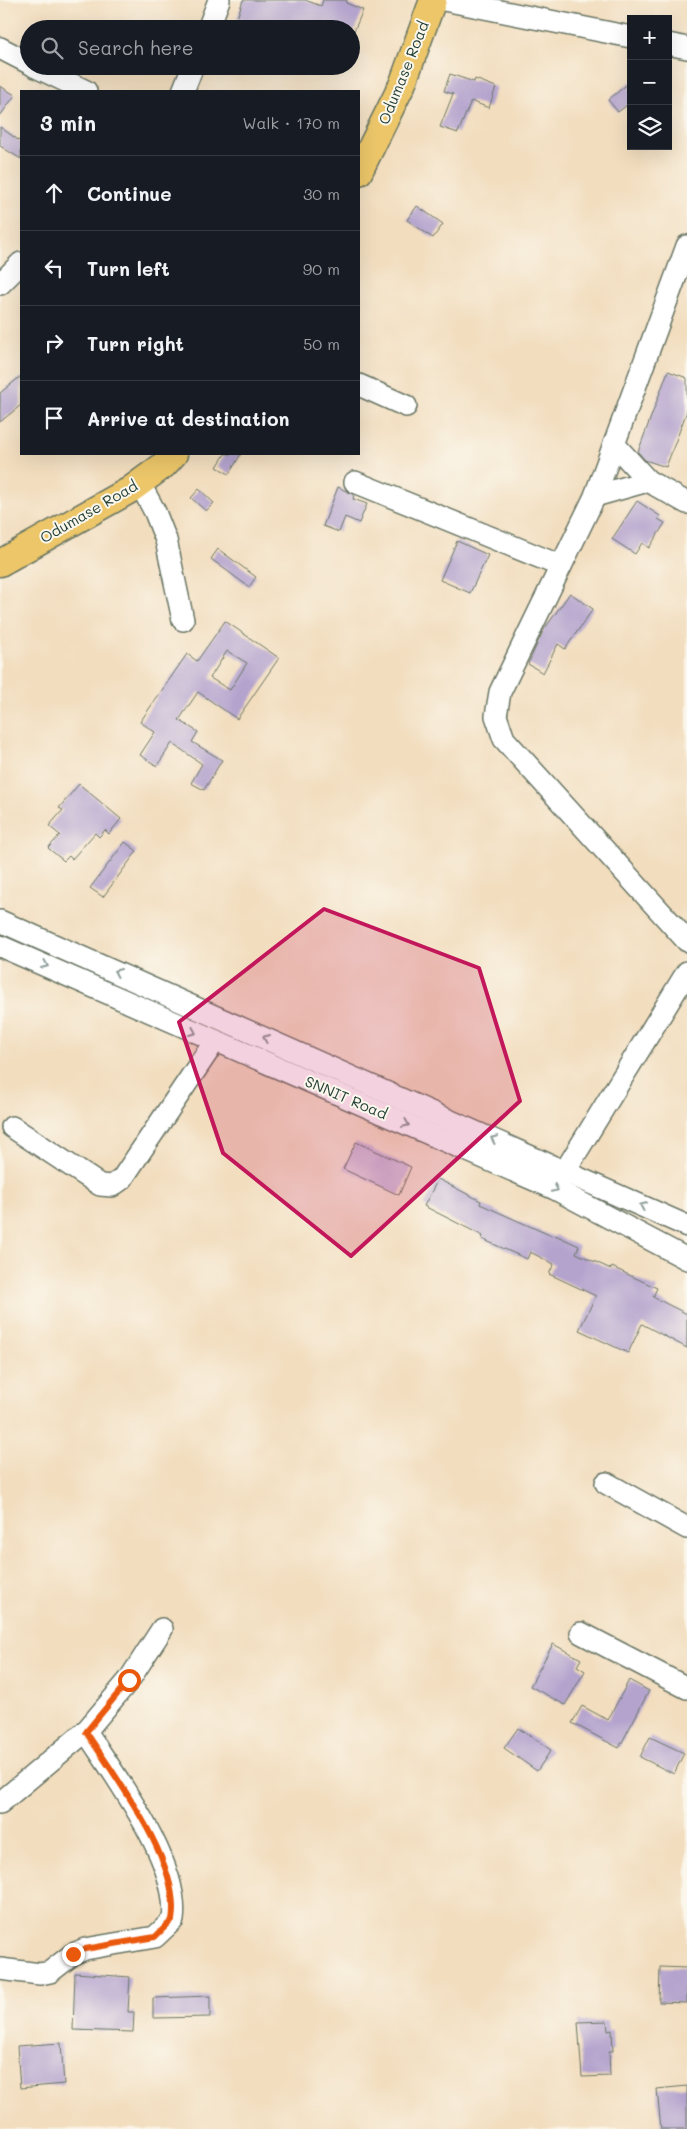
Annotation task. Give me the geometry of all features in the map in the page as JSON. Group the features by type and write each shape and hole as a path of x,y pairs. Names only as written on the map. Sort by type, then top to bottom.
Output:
{"main road":[{"name":"Odumase Road","path":"360,170 402,85 433,0"},
{"name":"Odumase Road","path":"0,563 140,484 173,455"}],"street":[{"path":"211,20 219,0"},
{"path":"444,0 627,36"},
{"path":"672,45 687,48"},
{"path":"0,48 20,58"},
{"path":"53,75 84,90"},
{"path":"183,90 189,75"},
{"path":"687,246 595,496 500,692 496,716 504,739 687,941"},
{"path":"0,284 20,264"},
{"path":"360,385 406,406"},
{"path":"614,444 648,481 687,503"},
{"path":"595,496 648,481"},
{"path":"355,482 561,566"},
{"path":"140,484 155,512 166,540 183,620"},
{"name":"SNNIT Road","path":"0,921 565,1170 687,1226"},
{"name":"SNNIT Road","path":"0,946 555,1189 687,1259"},
{"path":"565,1170 687,972"},
{"path":"12,1127 100,1185 112,1186 122,1179 215,1041"},
{"path":"286,1072 295,1051"},
{"path":"322,1088 332,1068"},
{"path":"606,1483 687,1528"},
{"path":"0,1803 86,1732 129,1680 162,1629"},
{"path":"581,1632 687,1688"},
{"path":"0,1969 40,1974 50,1972 73,1954 85,1949 155,1937 172,1920 173,1895 152,1834 86,1732"}],"highlighted area":[{"path":"324,909 479,968 520,1101 351,1256 223,1153 179,1022"}],"building":[{"path":"243,0 305,0 321,6 323,0 347,0 346,3 363,10 359,20 243,20 237,18"},
{"path":"450,74 474,82 475,79 496,87 489,108 471,101 458,133 440,127 453,94 444,91"},
{"path":"627,84 627,105 618,112 608,100"},
{"path":"0,86 15,95 0,116"},
{"path":"0,127 20,141 20,158 0,146"},
{"path":"417,206 443,224 433,238 407,220"},
{"path":"668,371 687,378 687,411 666,467 645,460 638,452"},
{"path":"20,377 20,406 0,422 0,393"},
{"path":"224,455 240,455 229,474 217,467"},
{"path":"338,487 354,495 353,499 367,504 359,523 345,517 339,532 323,526"},
{"path":"199,489 214,503 206,511 191,498"},
{"path":"637,501 660,516 658,519 665,523 649,548 642,543 635,554 612,539"},
{"path":"457,541 488,555 470,593 440,580"},
{"path":"218,549 256,577 249,587 211,559"},
{"path":"570,593 593,609 565,649 558,644 543,673 528,664 543,631"},
{"path":"225,621 279,658 237,719 198,692 179,720 198,732 192,742 222,760 204,790 191,783 202,764 172,743 157,766 140,755 155,732 140,722 187,654 197,661","holes":["227,651 247,663 230,690 210,678"]},
{"path":"79,784 121,819 109,834 105,830 99,837 95,833 72,859 69,856 64,861 48,848 60,835 49,826 63,810 59,808"},
{"path":"125,842 137,851 103,897 90,888"},
{"path":"356,1142 411,1167 399,1195 343,1169"},
{"path":"438,1179 481,1201 480,1204 579,1246 576,1253 657,1288 653,1297 687,1314 687,1348 642,1324 628,1353 579,1330 596,1296 549,1274 554,1264 530,1252 527,1259 482,1239 483,1236 424,1206"},
{"path":"553,1644 581,1659 577,1666 585,1671 565,1705 530,1686"},
{"path":"629,1680 649,1691 619,1748 572,1723 582,1706 608,1720"},
{"path":"518,1728 551,1750 537,1771 504,1748"},
{"path":"650,1737 684,1753 674,1774 640,1757"},
{"path":"660,1967 687,1968 687,2003 659,2002"},
{"path":"75,1973 130,1977 128,2012 134,2012 133,2032 73,2030"},
{"path":"210,1996 210,2017 153,2018 153,1998"},
{"path":"607,2021 608,2031 612,2030 613,2051 609,2051 610,2076 582,2077 578,2022"},
{"path":"61,2043 64,2084 20,2088 17,2046"},
{"path":"687,2086 687,2129 661,2129 657,2089"}],"route":[{"path":"73,1954 85,1949 155,1937 172,1920 174,1910 173,1895 152,1834 86,1732 129,1680"}]}
